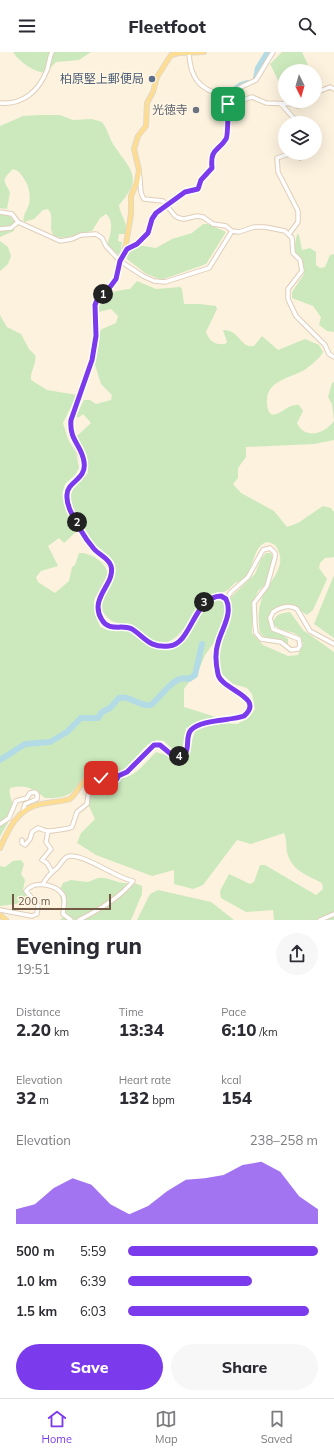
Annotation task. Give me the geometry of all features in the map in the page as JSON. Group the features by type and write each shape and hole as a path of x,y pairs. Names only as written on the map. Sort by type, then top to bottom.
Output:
{"main road":[{"path":"0,848 10,826 23,811 36,805 70,799 92,774 118,776 127,772 154,745 160,745 172,755 182,755 186,752 189,736 193,729 215,721 240,718 246,714 249,704 246,696 226,686 218,675 217,650 229,611 226,600 221,596 209,598 204,603 184,635 176,644 168,646 152,645 130,628 108,626 100,619 98,604 100,594 111,573 111,566 87,540 67,501 70,486 82,476 84,463 71,434 71,420 92,360 96,336 95,305 98,298 116,279 126,244 131,214 131,196 139,174 134,149 138,136 146,126 147,103 153,92 157,77 172,55 204,52"},
{"path":"0,915 6,920"}],"street":[{"path":"0,103 16,103 32,95 47,71 52,52"},
{"path":"122,255 129,247 137,244 148,233 153,216 185,192 198,189 201,180 212,168 212,155 226,139 228,134 226,119 228,97 241,87 256,80 273,52"},
{"path":"190,53 189,68 196,80 211,92 223,95 228,104"},
{"path":"322,90 330,87 334,89"},
{"path":"228,104 252,97 266,103 278,104"},
{"path":"285,108 292,116"},
{"path":"278,158 278,172 298,211 298,222 289,234"},
{"path":"139,174 141,180 140,192 144,198 148,200 160,199 168,205 174,216 179,218 203,217 213,224 226,226 232,231 239,232 254,227 265,227 285,231 289,234 292,238 293,253 300,260 302,271 288,289 288,299 296,316 325,345 329,354 334,357"},
{"path":"0,212 12,214 18,222 60,241 72,239 81,235 96,234 102,238 106,246 120,261 143,276 154,281 165,282 209,268 232,231"},
{"path":"0,229 11,228 18,222"},
{"path":"226,600 231,592 248,577 263,550 270,548 275,553 275,557 267,586 254,603 254,618 258,636 281,642 291,650 298,649 300,646 298,639 273,629 270,622 273,612 280,608 293,607 297,609 310,631 334,644"},
{"path":"22,840 22,843 25,845 30,839 32,832 38,828 48,831 58,829 68,830 72,828 77,812 88,804 91,784 104,778 117,779 118,776"},
{"path":"0,824 9,818 16,801 27,798 30,793 35,792 38,799 25,804 23,811"},
{"path":"48,831 46,842 50,849 42,860 47,863 52,872"},
{"path":"42,884 67,857 71,856 84,859 122,879 133,881 128,888 116,898 80,920"},
{"path":"0,910 32,916 37,914 38,905 26,890 28,887 42,884 52,886 62,894 64,902 63,914 71,920"},
{"path":"320,920 334,914"}],"green space":[{"path":"13,52 91,52 79,60 56,62 46,73 37,71 27,66"},
{"path":"282,52 302,52 308,64 278,64 278,80 270,64"},
{"path":"60,115 73,120 92,119 102,122 113,144 129,168 133,181 127,195 119,205 126,226 125,234 119,234 118,241 122,242 120,256 107,245 111,225 109,217 106,214 100,218 92,231 61,238 56,237 52,233 51,215 48,209 43,210 34,219 24,222 24,216 30,197 29,192 24,179 18,171 13,169 5,178 6,185 10,192 7,209 0,208 0,126 23,116"},
{"path":"0,213 7,213 14,221 14,231 0,237"},
{"path":"203,224 208,224 226,232 206,264 161,280 145,273 127,259 127,254 137,245 156,248 172,239 192,233"},
{"path":"297,234 299,235 302,250 310,248 316,252 316,265 320,268 325,267 330,255 334,254 334,332 327,331 319,325 321,317 313,306 292,298 292,292 304,274 301,258 294,250"},
{"path":"0,241 8,247 11,256 8,264 0,271"},
{"path":"137,281 156,289 180,287 182,289 184,304 216,306 217,309 206,332 209,338 215,343 225,344 227,342 223,330 233,333 249,346 254,346 262,336 278,350 305,339 319,345 323,352 318,359 306,369 280,381 270,389 267,406 270,413 274,415 291,406 299,405 303,411 297,423 305,432 320,432 330,426 334,421 334,440 314,444 246,447 246,457 238,468 238,478 233,484 241,493 274,511 287,527 298,523 323,506 331,508 334,512 334,557 325,558 320,563 319,568 327,579 313,610 307,615 295,607 282,605 275,608 269,617 271,627 288,639 288,644 264,637 259,629 259,607 264,592 275,576 280,563 277,548 274,544 267,542 262,544 256,552 249,573 246,577 235,583 226,591 211,596 202,602 182,630 170,641 163,643 151,641 132,626 113,622 102,610 101,603 103,595 111,581 115,568 113,561 90,539 82,527 72,504 72,491 78,482 88,473 77,436 91,423 83,414 78,418 76,416 84,400 90,400 96,404 111,400 112,395 101,384 95,365 99,343 99,333 102,329 116,323 118,316 111,309 99,312 99,306 101,301 109,294 119,290 130,289"},
{"path":"0,315 7,327 21,334 29,349 35,355 31,380 47,390 77,395 63,423 68,439 76,453 79,468 75,475 65,484 62,495 76,532 64,543 59,538 48,546 58,566 41,571 36,577 38,582 55,593 69,581 72,567 75,565 79,553 88,554 96,558 104,565 108,573 94,600 94,606 100,627 108,630 129,631 149,646 170,648 180,643 208,602 215,599 223,602 227,614 226,619 213,644 205,655 200,667 184,689 184,707 216,717 186,728 183,746 178,752 175,752 164,741 157,740 147,745 124,770 114,772 99,769 89,771 75,789 67,795 54,798 45,798 29,788 20,786 10,788 13,811 0,837"},
{"path":"334,382 334,421 332,404 328,397 332,383"},
{"path":"266,553 271,553 273,558 268,582 258,591 252,606 252,633 263,645 288,656 298,655 303,644 298,635 280,629 273,623 277,616 290,612 303,630 334,652 334,920 274,920 273,910 246,912 221,898 220,891 229,874 250,884 254,882 260,865 265,865 316,895 323,889 322,883 300,871 292,864 287,852 284,833 251,844 237,840 203,885 193,889 174,884 174,870 152,876 96,855 77,843 81,833 95,819 86,800 94,788 107,778 123,778 135,773 156,752 176,758 187,758 195,731 217,723 237,724 247,719 255,709 252,694 247,688 233,684 221,673 218,652 230,616 230,598 255,574 261,559"},
{"path":"334,575 334,638 314,624"},
{"path":"21,860 24,864 21,874 25,880 23,890 30,899 23,903 0,906 0,866 5,867 13,861"},
{"path":"98,878 105,878 117,882 142,886 142,894 131,920 60,920 64,916 59,891 63,883 71,880 88,882"},
{"path":"158,890 211,902 234,920 137,920 150,894"}],"waterway":[{"path":"256,78 258,68 268,52"},
{"path":"226,96 241,85 248,83"},
{"path":"0,760 25,744 50,742 67,732 81,718 98,718 102,712 110,708 119,698 127,698 142,704 151,705 173,683 184,678 189,679 195,675 202,644"}],"place":[{"name":"柏原堅上郵便局","path":"152,79"},
{"name":"光徳寺","path":"196,110"}],"route":[{"path":"101,778 117,779 118,776 132,768 150,747 157,744 164,747 172,755 179,756 185,754 188,750 190,732 193,729 215,721 240,718 246,714 249,707 246,696 222,683 218,675 218,643 229,611 226,599 221,596 209,598 204,603 184,635 176,644 172,646 152,645 130,628 114,628 104,624 100,619 98,604 100,594 110,577 111,566 87,540 67,501 70,486 82,476 84,470 83,459 71,434 70,428 71,420 88,376 92,360 96,336 95,305 97,300 116,279 122,255 129,247 137,244 150,230 153,216 185,192 198,189 201,180 212,168 212,155 226,139 228,134 226,119 228,104"}]}
